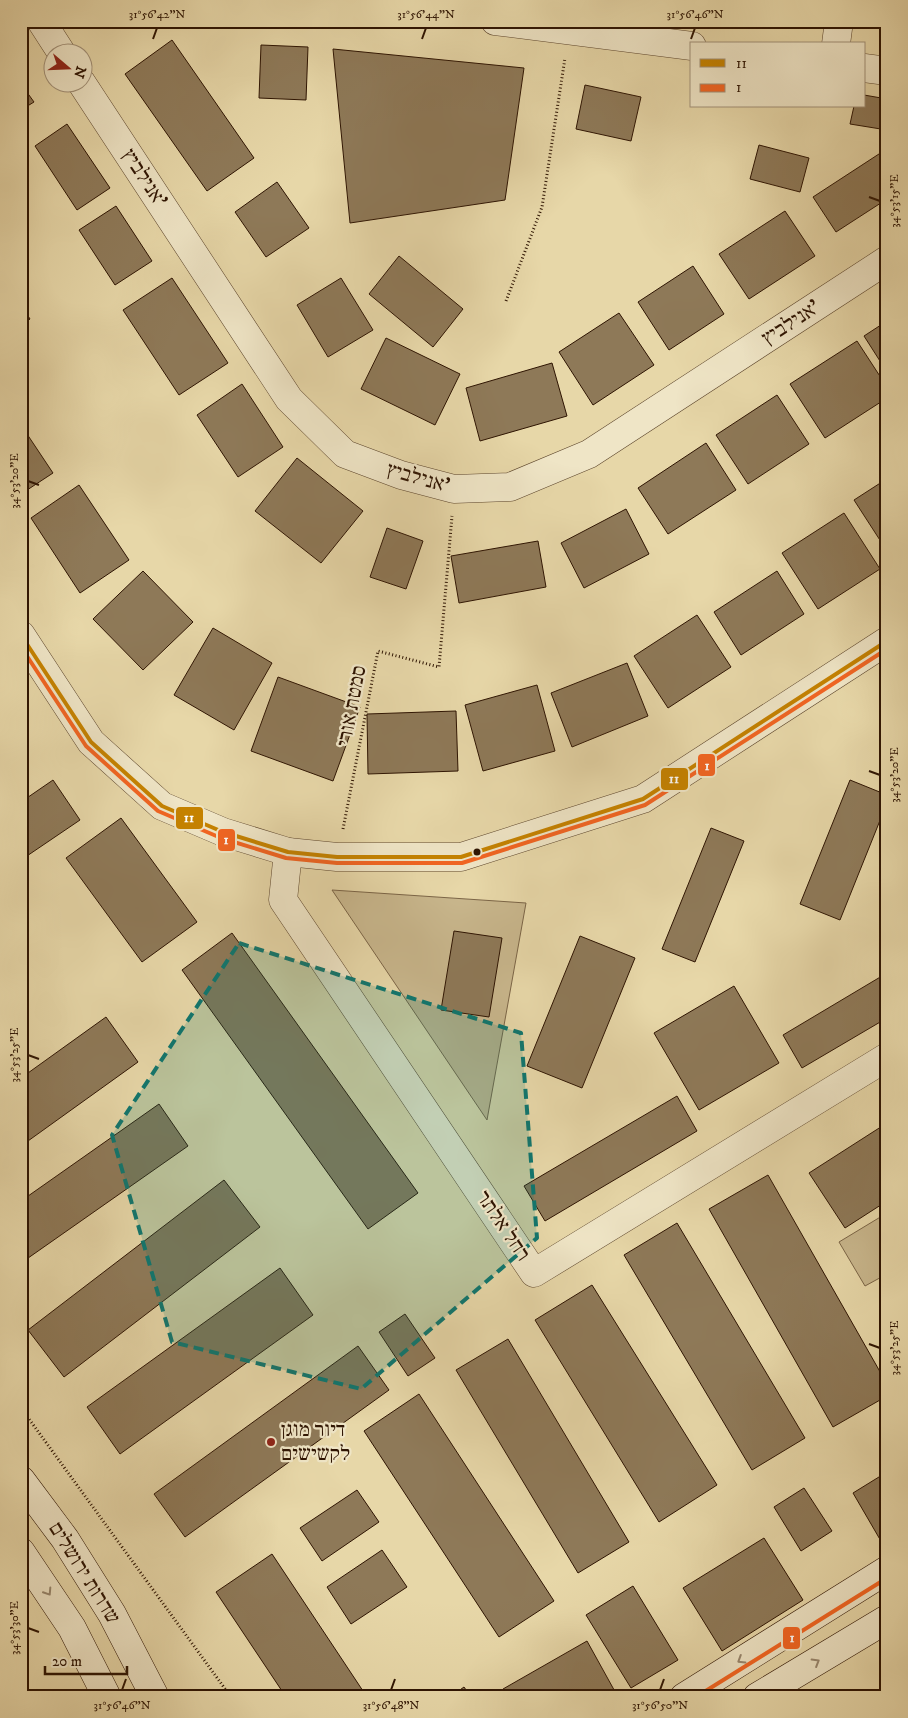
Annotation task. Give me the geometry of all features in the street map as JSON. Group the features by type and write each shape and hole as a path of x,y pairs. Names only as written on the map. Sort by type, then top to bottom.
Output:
{"street":[{"path":"41,21 55,42"},
{"path":"496,21 539,24 569,31 690,46"},
{"path":"836,42 840,21"},
{"path":"866,68 887,71"},
{"name":"אנילביץ'","path":"88,92 289,399 345,454 401,475 454,490 510,487 589,454 887,260"},
{"path":"21,635 91,742 162,806 222,832 288,852 337,857 461,857 643,799 887,641"},
{"name":"רחל אלתר","path":"288,852 283,900 534,1273 887,1057"},
{"name":"שדרות ירושלים","path":"21,1480 65,1539 112,1614 155,1697"},
{"name":"שדרות ירושלים","path":"21,1552 72,1628 107,1697"},
{"path":"684,1697 887,1570"},
{"path":"757,1697 887,1619"}],"path":[{"path":"506,301 542,207 569,31"},
{"name":"סמטת אורי","path":"337,857 378,651 439,667 454,490"},
{"path":"21,1408 231,1697"}],"highlighted area":[{"path":"239,943 521,1033 537,1238 361,1389 172,1342 112,1135"}],"shaded area":[{"path":"332,890 526,903 487,1120"},
{"path":"887,1213 887,1274 865,1286 839,1242"}],"building":[{"path":"172,40 254,158 207,191 125,74"},
{"path":"261,45 308,47 306,100 259,98"},
{"path":"333,49 524,68 505,200 350,223"},
{"path":"21,84 34,102 21,110"},
{"path":"585,85 641,97 631,141 576,129"},
{"path":"866,95 887,99 887,130 850,124 854,108 866,108"},
{"path":"67,124 110,188 77,210 35,146"},
{"path":"759,145 809,158 800,192 750,179"},
{"path":"882,152 887,159 887,199 836,232 813,197"},
{"path":"277,182 309,228 266,257 235,212"},
{"path":"116,206 152,261 115,285 79,230"},
{"path":"785,211 815,256 749,299 719,254"},
{"path":"399,256 463,309 433,347 369,294"},
{"path":"693,266 724,314 669,350 638,302"},
{"path":"172,278 228,363 179,395 123,310"},
{"path":"341,278 373,330 328,357 297,305"},
{"path":"21,305 30,319 21,326"},
{"path":"619,313 654,365 593,405 559,352"},
{"path":"887,321 887,372 864,336"},
{"path":"386,338 460,374 435,425 361,389"},
{"path":"857,341 887,387 887,398 825,438 790,384"},
{"path":"552,363 567,416 480,441 466,388"},
{"path":"242,384 283,447 238,477 197,415"},
{"path":"777,395 809,444 748,484 716,435"},
{"path":"21,425 53,473 21,494"},
{"path":"706,443 736,490 668,534 638,488"},
{"path":"297,458 363,511 321,563 255,511"},
{"path":"885,480 887,482 887,551 854,500"},
{"path":"79,485 129,560 80,593 31,518"},
{"path":"626,509 649,554 584,588 561,543"},
{"path":"844,513 880,569 818,609 782,553"},
{"path":"387,528 423,541 406,589 370,577"},
{"path":"538,541 546,587 459,603 451,556"},
{"path":"143,571 193,622 143,670 93,619"},
{"path":"777,571 804,614 741,655 714,612"},
{"path":"697,615 731,667 668,708 634,656"},
{"path":"213,628 272,663 234,730 174,695"},
{"path":"627,663 648,716 572,747 551,693"},
{"path":"278,677 360,707 333,781 251,751"},
{"path":"537,685 555,751 483,771 465,705"},
{"path":"456,711 458,771 368,774 367,714"},
{"path":"21,734 28,745 21,750"},
{"path":"53,780 80,820 21,860 21,802"},
{"path":"850,780 887,795 887,803 840,920 800,904"},
{"path":"121,818 197,922 142,962 66,858"},
{"path":"711,828 744,841 695,962 662,949"},
{"path":"454,931 502,938 489,1017 441,1010"},
{"path":"232,933 418,1193 368,1229 182,970"},
{"path":"580,936 635,958 582,1088 527,1066"},
{"path":"887,973 887,1018 802,1068 783,1035"},
{"path":"734,986 779,1063 699,1110 654,1033"},
{"path":"106,1017 138,1062 21,1146 21,1078"},
{"path":"677,1096 697,1131 545,1221 524,1186"},
{"path":"159,1104 188,1146 21,1263 21,1201"},
{"path":"887,1123 887,1201 845,1228 809,1173"},
{"path":"768,1175 887,1384 887,1396 833,1427 709,1209"},
{"path":"224,1180 260,1227 64,1377 28,1330"},
{"path":"677,1223 805,1438 752,1470 624,1255"},
{"path":"280,1268 313,1315 120,1454 87,1407"},
{"path":"592,1285 717,1485 659,1522 535,1320"},
{"path":"405,1314 435,1358 408,1376 379,1332"},
{"path":"508,1339 629,1542 578,1573 456,1370"},
{"name":"דיור מוגן לקשישים","path":"358,1346 389,1390 185,1537 154,1494"},
{"path":"419,1394 554,1601 499,1637 364,1431"},
{"path":"887,1472 887,1547 885,1548 853,1493"},
{"path":"804,1488 832,1531 801,1551 774,1507"},
{"path":"357,1490 379,1522 322,1561 300,1528"},
{"path":"764,1538 803,1600 722,1651 683,1588"},
{"path":"382,1550 407,1587 351,1624 327,1587"},
{"path":"272,1554 367,1697 286,1697 216,1592"},
{"path":"633,1586 678,1660 631,1688 586,1615"},
{"path":"587,1641 618,1697 507,1697 503,1689"},
{"path":"464,1687 471,1697 450,1697"}],"transit line":[{"name":"11","path":"21,635 91,742 162,806 223,832 288,852 337,857 461,857 643,799 887,641"},
{"name":"1","path":"21,647 86,746 158,811 221,838 286,858 337,863 462,863 645,805 887,649"},
{"name":"1","path":"696,1697 887,1578"}],"place":[{"name":"דיור מוגן לקשישים","path":"271,1442"}]}
